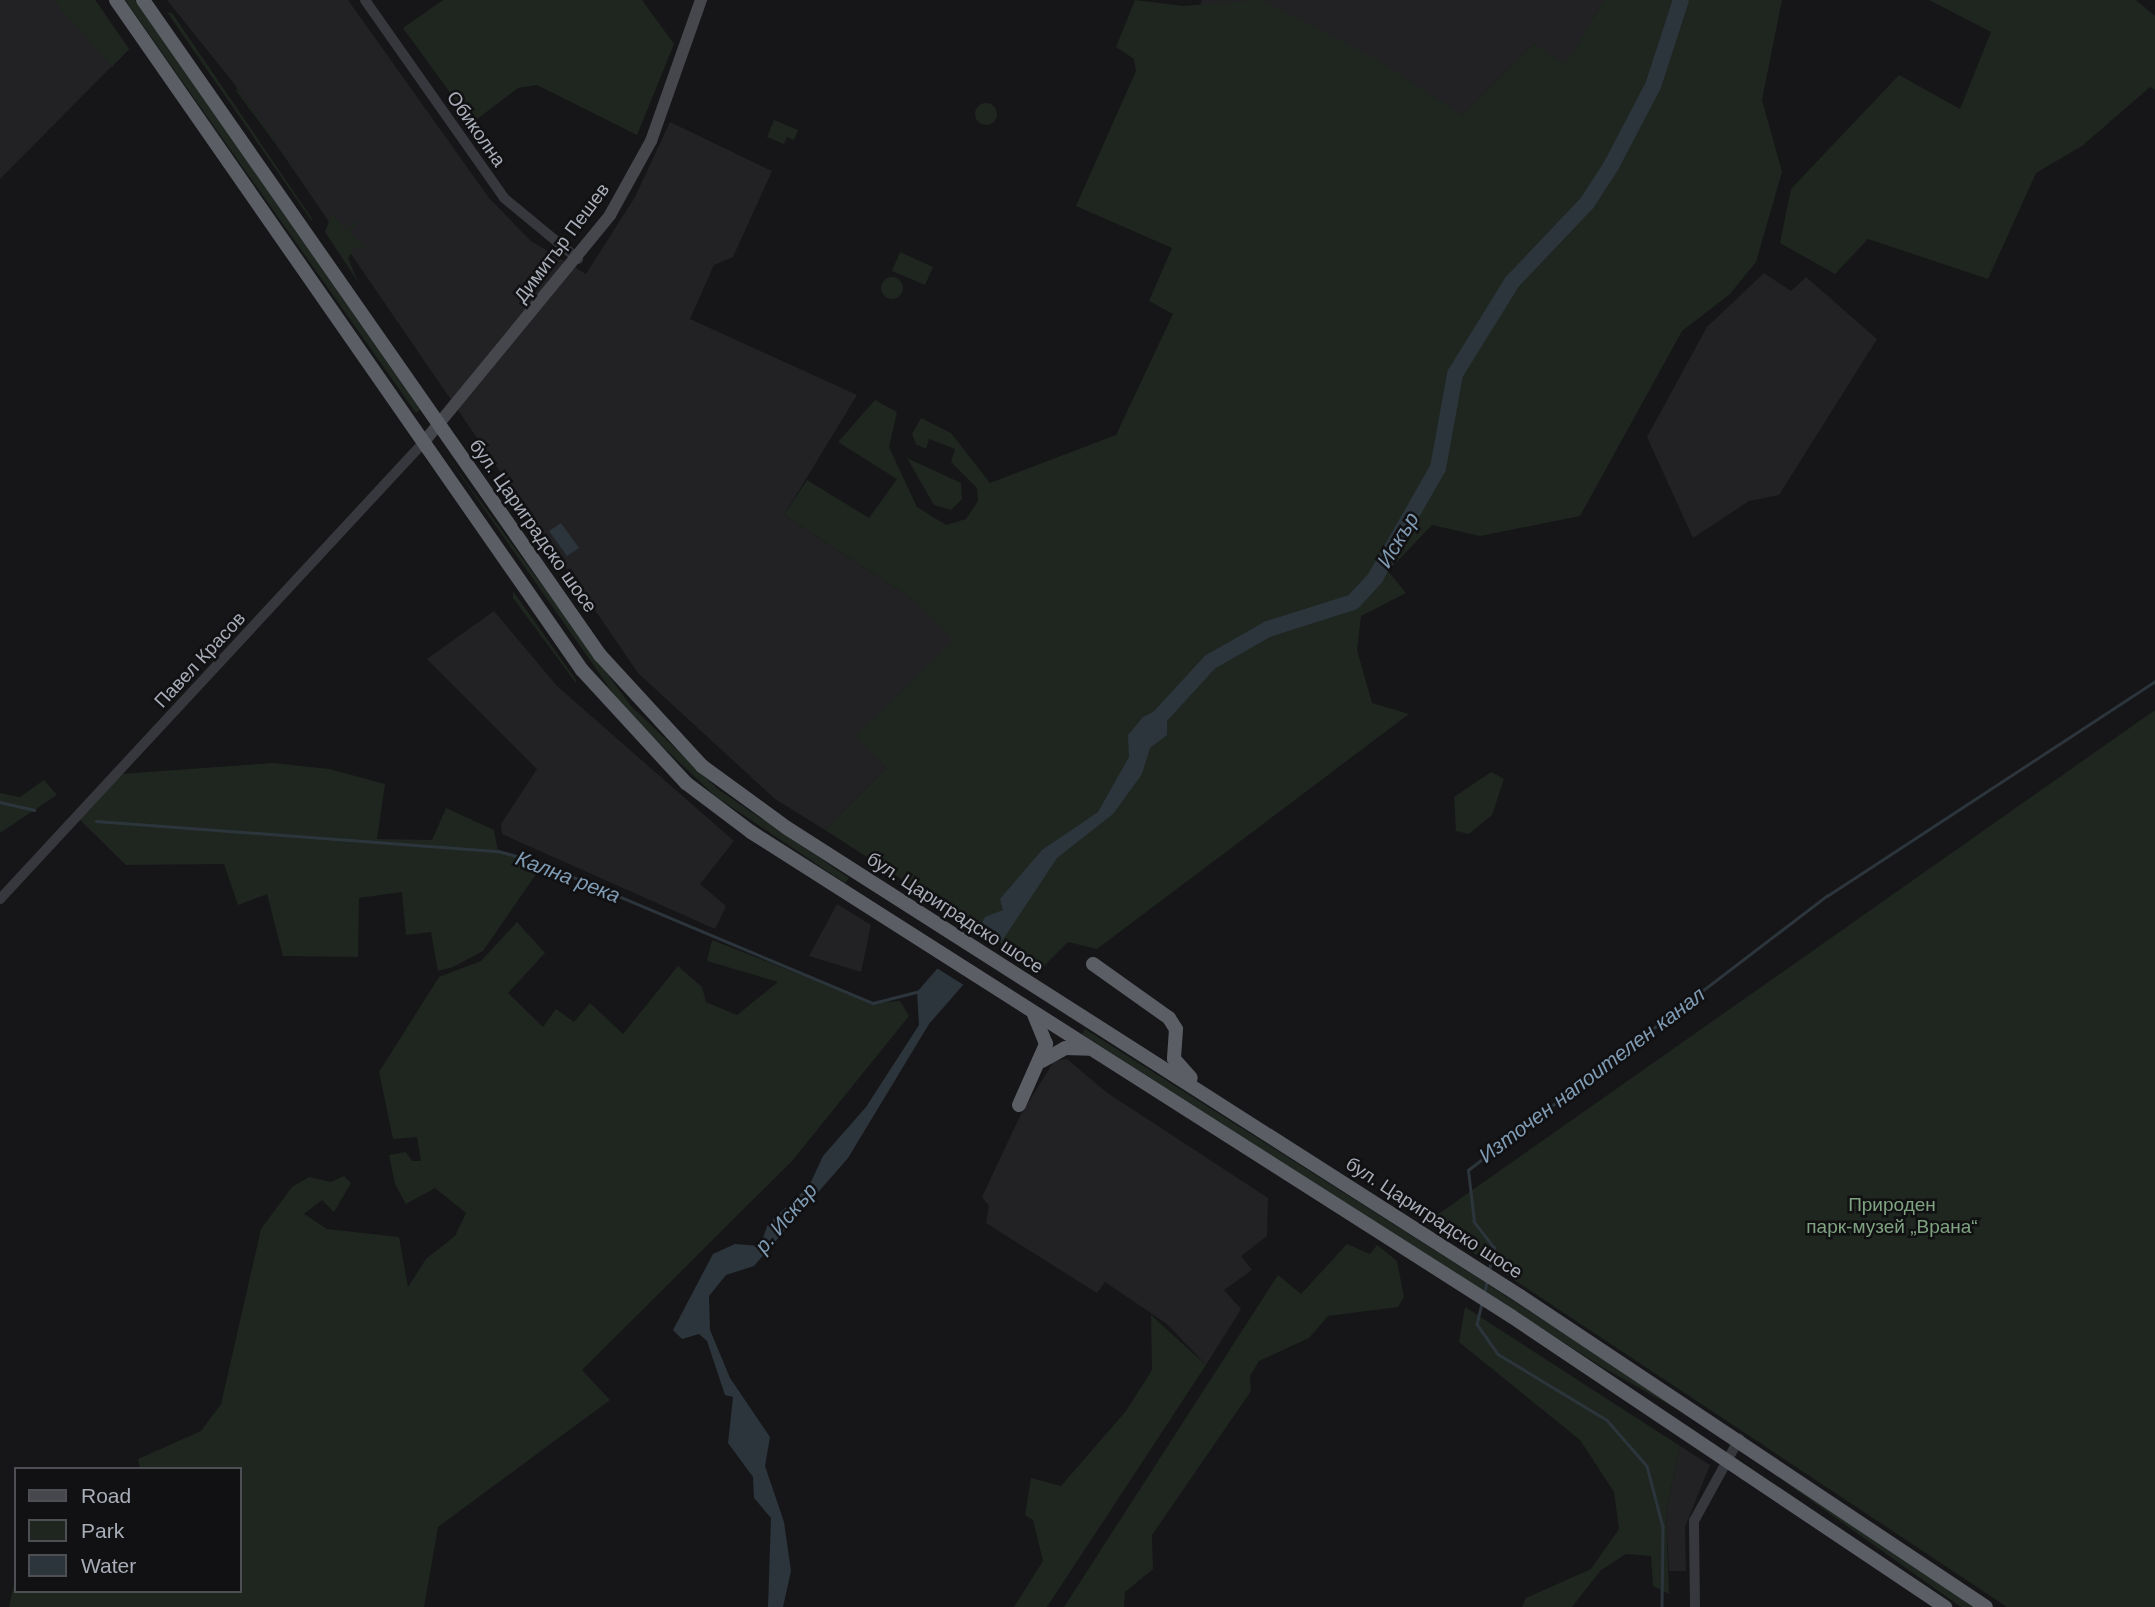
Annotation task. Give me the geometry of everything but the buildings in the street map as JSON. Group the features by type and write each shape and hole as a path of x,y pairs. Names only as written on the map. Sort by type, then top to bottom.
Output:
{"highway":[{"path":"116,0 582,670 652,751 751,832 1511,1316 1945,1607"},
{"name":"бул. Цариградско шосе","path":"143,0 440,425 650,716 749,803 1520,1296 1739,1439 1986,1607"},
{"path":"1093,964 1170,1018 1179,1068 1226,1108"},
{"path":"1019,1105 1042,1061 1045,1037 1031,1011"},
{"path":"1109,1033 1153,1050 1174,1045"},
{"path":"1042,1061 1065,1048 1091,1049"}],"main road":[{"name":"Димитър Пешев","path":"423,443 578,259 652,141 701,0"}],"street":[{"name":"Обиколна","path":"365,0 503,198 578,259"},
{"name":"Павел Красов","path":"0,899 423,443"},
{"path":"1695,1607 1694,1521 1726,1458 1739,1439"}],"shaded area":[{"path":"0,0 95,0 129,49 0,179"},
{"path":"167,0 348,0 489,198 531,241 586,274 635,197 670,122 772,171 733,257 714,265 690,319 857,395 784,515 914,600 954,640 857,736 886,768 825,830 775,799 638,673 236,86"},
{"path":"1202,0 1604,0 1566,65 1534,44 1462,115 1197,15"},
{"path":"1764,273 1791,291 1806,277 1877,339 1779,495 1749,501 1693,538 1647,437 1707,327"},
{"path":"494,611 557,686 734,841 700,884 726,906 715,929 502,834 501,824 537,769 427,659"},
{"path":"837,904 871,925 861,972 809,956"},
{"path":"1067,1059 1106,1092 1268,1198 1267,1236 1241,1256 1252,1270 1224,1290 1241,1309 1206,1365 1167,1324 1105,1282 1097,1293 986,1223 989,1206 982,1197 1020,1116 1054,1061"},
{"path":"1680,1446 1710,1465 1685,1527 1686,1571 1669,1571 1666,1513"}],"green space":[{"path":"53,0 95,0 129,49 112,67"},
{"path":"125,0 135,0 420,410 416,413"},
{"path":"443,0 642,0 674,44 637,135 537,85 518,88 472,123 403,28"},
{"path":"1135,0 1183,6 1261,0 1378,60 1462,115 1534,44 1566,64 1604,0 1782,0 1762,100 1782,172 1756,262 1730,294 1682,331 1580,516 1480,536 1432,525 1388,571 1406,593 1361,616 1357,650 1372,703 1409,714 1097,949 1068,942 1041,969 825,830 886,768 856,736 953,640 914,600 784,515 807,480 869,518 897,479 838,442 875,400 897,412 889,447 917,507 946,525 966,519 978,501 977,488 951,462 955,449 929,439 926,449 916,444 912,434 921,418 951,433 990,483 1116,435 1173,314 1149,301 1172,248 1076,206 1136,71 1134,59 1116,47"},
{"path":"1929,0 2136,0 2155,16 2155,90 2150,87 2082,146 2036,173 1988,279 1868,239 1835,274 1780,243 1791,189 1899,75 1960,109 1991,32"},
{"path":"167,12 172,13 313,220 311,220"},
{"path":"240,82 237,88 322,206 237,92 236,87"},
{"path":"986,103 996,110 997,114 990,124 986,125 976,118 975,114 982,104"},
{"path":"774,120 798,130 794,140 787,137 784,144 767,137"},
{"path":"332,213 345,230 360,218 349,233 370,250 356,246 348,258 358,282 325,232"},
{"path":"900,252 933,267 925,285 892,271"},
{"path":"892,277 902,284 903,288 896,298 892,299 882,292 881,288 888,278"},
{"path":"442,449 631,706 719,790 849,878 845,883 715,796 627,713"},
{"path":"907,458 961,483 962,499 951,510 934,505"},
{"path":"513,591 576,680 576,683 513,598"},
{"name":"Природен парк-музей „Врана“","path":"2155,710 2155,1607 2007,1607 1427,1222"},
{"path":"273,763 329,769 385,784 377,839 432,840 446,808 494,830 498,851 535,861 539,870 483,951 453,967 438,971 431,932 406,935 402,892 359,898 358,957 283,956 267,894 238,905 224,864 126,865 79,819 120,774"},
{"path":"1491,772 1504,779 1492,815 1469,834 1456,831 1454,797"},
{"path":"44,780 57,795 0,833 0,793 20,797"},
{"path":"517,922 545,953 508,993 543,1027 556,1009 574,1022 590,1003 623,1034 678,966 702,987 706,1002 737,1015 778,982 707,961 712,940 873,1003 900,1001 909,1016 792,1161 582,1370 610,1400 438,1527 424,1607 9,1607 14,1584 14,1593 242,1593 242,1467 140,1467 138,1459 201,1431 221,1404 261,1229 292,1187 309,1177 331,1182 344,1176 351,1183 334,1212 322,1200 304,1214 327,1229 399,1237 408,1287 426,1259 455,1236 466,1213 435,1188 406,1204 395,1184 389,1155 406,1152 412,1161 421,1161 417,1137 393,1139 379,1072 439,977 481,961"},
{"path":"1085,1029 1721,1434 1602,1367 1082,1034"},
{"path":"1347,1244 1370,1254 1377,1245 1397,1261 1404,1297 1398,1307 1328,1316 1309,1338 1259,1361 1250,1376 1251,1391 1152,1535 1153,1569 1125,1592 1124,1607 1064,1607 1278,1275 1301,1294"},
{"path":"1465,1307 1680,1446 1666,1513 1669,1594 1653,1586 1651,1556 1626,1554 1601,1570 1572,1607 1522,1607 1526,1598 1591,1569 1619,1529 1614,1492 1580,1440 1459,1342"},
{"path":"1151,1315 1206,1365 1047,1607 1014,1607 1043,1561 1033,1520 1025,1515 1031,1478 1061,1486 1126,1411 1152,1370"},
{"path":"1771,1472 1886,1545 1976,1607 1961,1607"}],"water":[{"path":"561,523 579,548 567,556 549,531"},
{"name":"р. Искър","path":"1167,705 1167,735 1150,748 1142,774 1113,814 1057,858 1004,938 929,1024 848,1158 754,1266 726,1275 709,1296 710,1330 730,1378 770,1437 765,1466 784,1522 791,1571 783,1607 768,1607 771,1518 754,1498 753,1477 728,1443 733,1397 725,1395 707,1341 699,1334 682,1339 673,1330 713,1254 735,1244 760,1246 768,1224 809,1186 823,1156 866,1107 919,1025 917,992 937,969 967,951 985,917 1003,910 1000,899 1042,850 1098,812 1129,757 1128,735 1143,717"}],"pier":[{"path":"978,930 1001,944 967,987 935,967 964,949"}],"waterway":[{"name":"Искър","path":"1155,722 1210,662 1268,629 1353,602 1375,578 1438,468 1455,374 1512,282 1587,203 1611,166 1653,86 1681,0"},
{"name":"Източен напоителен канал","path":"1489,1270 1494,1248 1474,1222 1468,1170 1827,896 2155,681"},
{"name":"Кална река","path":"0,802 34,810"},
{"name":"Кална река","path":"96,821 498,851 535,861 873,1003 920,991"},
{"name":"Източен напоителен канал","path":"1484,1294 1487,1280"},
{"name":"Източен напоителен канал","path":"1482,1304 1477,1324 1498,1354 1607,1420 1647,1466 1663,1527 1662,1607"}]}
